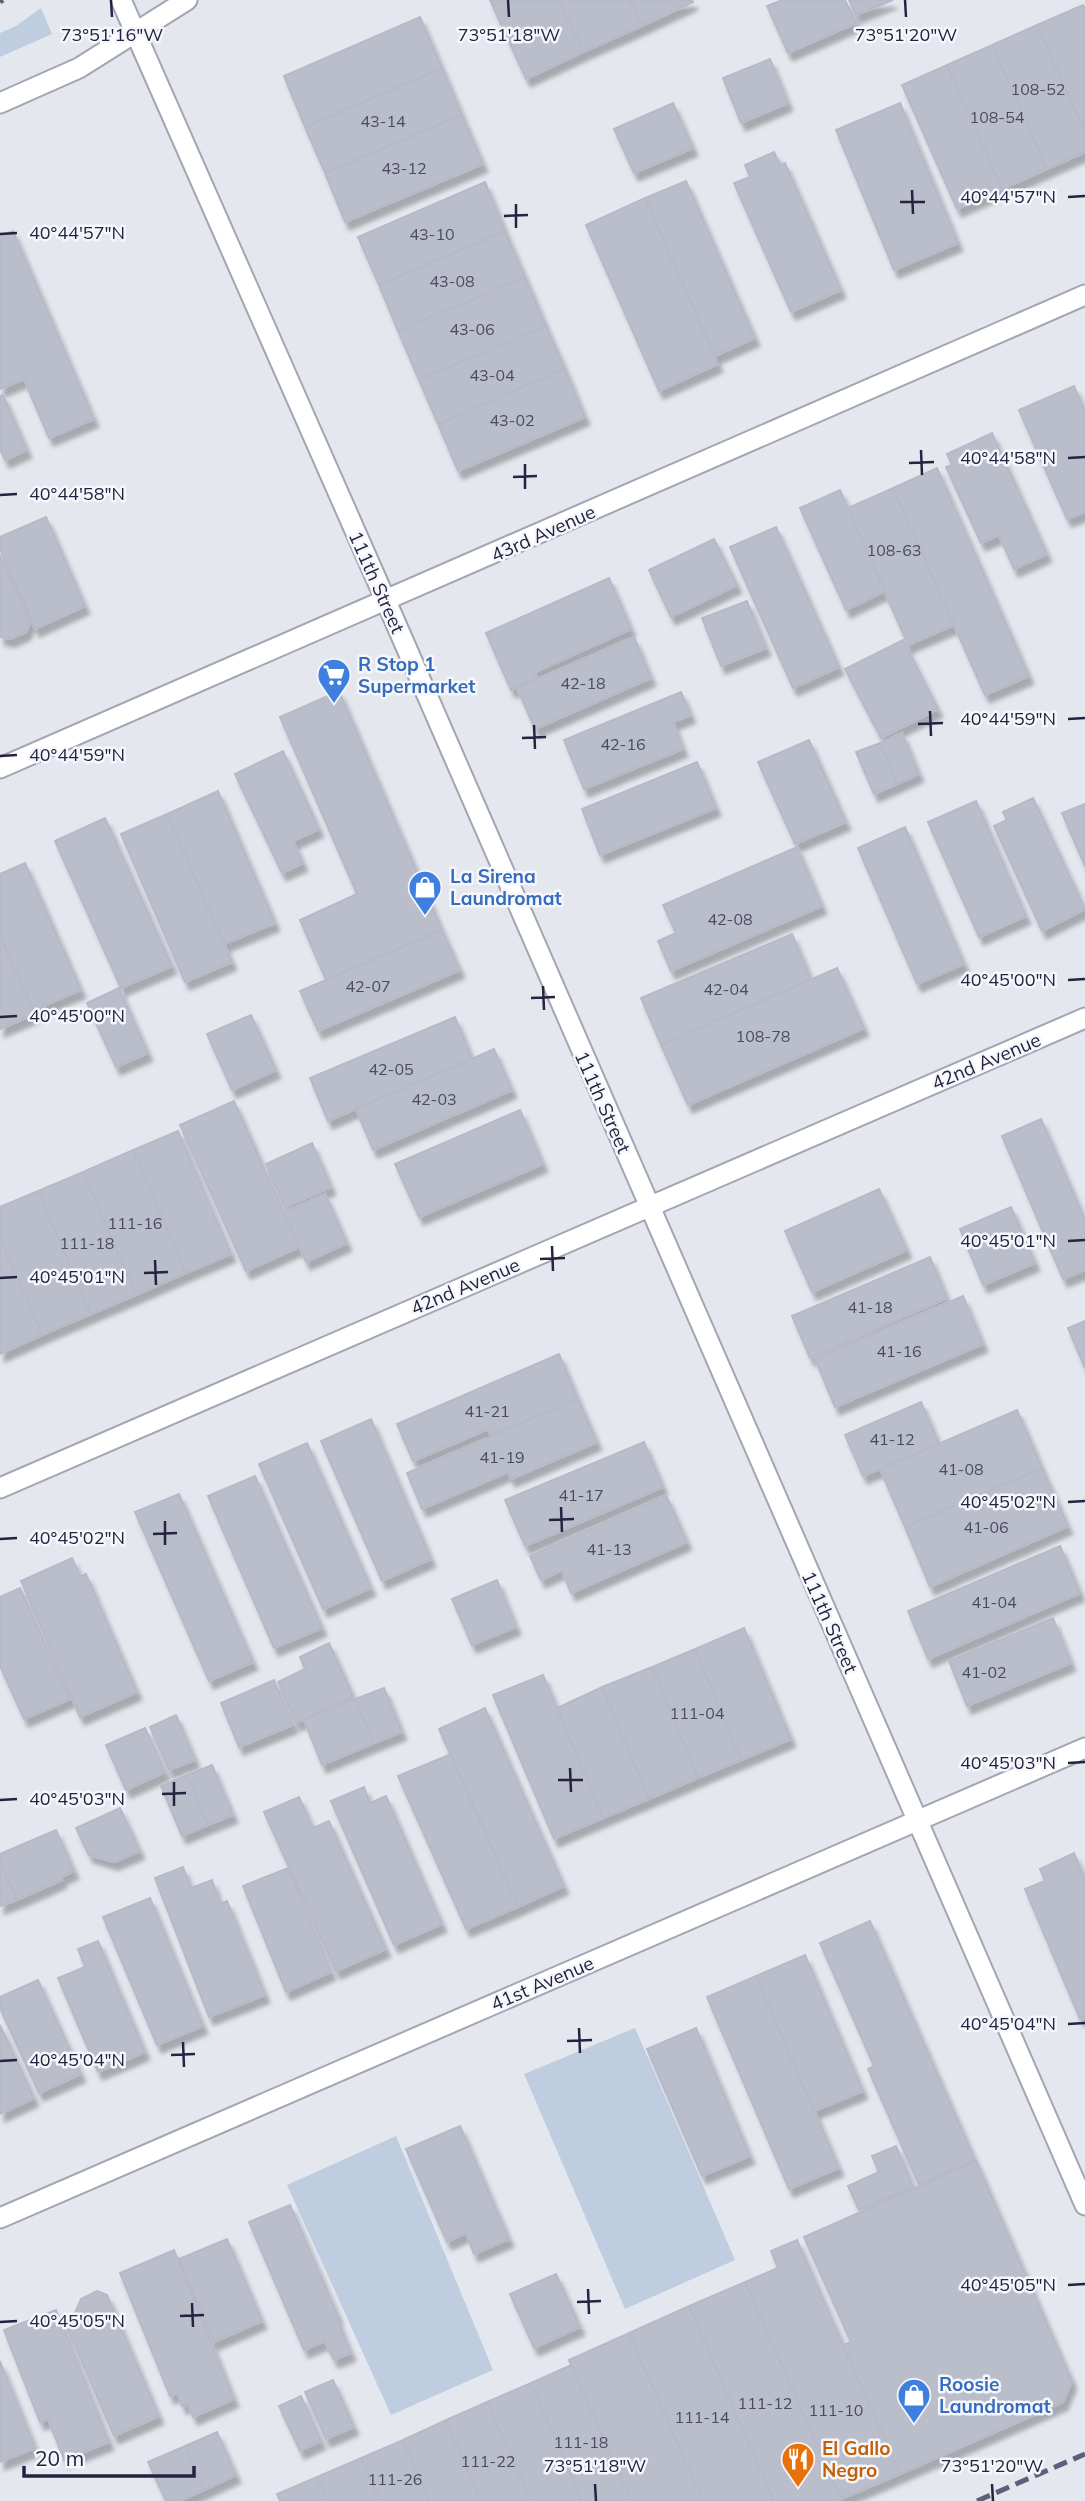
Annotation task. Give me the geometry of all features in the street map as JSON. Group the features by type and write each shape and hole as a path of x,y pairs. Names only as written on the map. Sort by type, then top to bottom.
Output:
{"street":[{"name":"111th Street","path":"121,0 1085,2205"},
{"path":"0,103 79,68 187,0"},
{"name":"43rd Avenue","path":"0,768 1085,295"},
{"name":"42nd Avenue","path":"0,1488 1085,1018"},
{"name":"41st Avenue","path":"0,2218 1085,1748"}],"shaded area":[{"path":"41,8 52,34 0,57 0,33 16,26"},
{"path":"635,2028 735,2260 625,2309 524,2074"},
{"path":"396,2136 493,2370 391,2415 287,2185"}],"building":[{"path":"490,0 559,0 583,52 526,79"},
{"path":"559,0 630,0 642,26 583,52"},
{"path":"630,0 692,0 693,2 642,26"},
{"path":"782,0 845,0 856,23 788,53 767,6"},
{"path":"849,0 893,0 856,15"},
{"path":"1083,5 1085,9 1085,132 1037,25"},
{"path":"420,17 442,68 305,127 284,76"},
{"path":"1037,25 1085,132 1085,152 1047,169 992,45"},
{"path":"992,45 1047,169 1002,189 947,65"},
{"path":"770,59 788,103 741,123 723,78"},
{"path":"947,65 1002,189 957,209 902,85"},
{"path":"442,68 462,115 325,173 305,127"},
{"path":"673,103 693,148 634,173 614,129"},
{"path":"900,103 958,243 894,270 836,130"},
{"path":"462,115 483,164 345,222 325,173"},
{"path":"774,152 780,165 785,163 841,290 791,312 734,183 750,177 745,165"},
{"path":"686,181 755,338 715,356 645,198"},
{"path":"485,182 505,231 379,285 358,237"},
{"path":"645,198 718,364 659,391 586,225"},
{"path":"13,231 94,419 49,438 24,379 0,389 0,236"},
{"path":"505,231 525,277 398,331 379,285"},
{"path":"525,277 546,326 419,380 398,331"},
{"path":"546,326 565,369 438,424 419,380"},
{"path":"565,369 585,417 458,471 438,424"},
{"path":"1074,386 1085,412 1085,512 1067,519 1019,410"},
{"path":"3,395 27,450 5,460 0,449 0,396"},
{"path":"992,433 1047,554 1014,569 999,535 981,543 946,467 952,465 947,454"},
{"path":"937,468 1029,676 985,695 893,488"},
{"path":"893,488 954,625 908,645 848,508"},
{"path":"840,490 885,591 846,610 800,508"},
{"path":"46,517 85,606 35,629 0,549 0,537"},
{"path":"776,527 839,667 793,688 730,547"},
{"path":"714,539 737,585 671,617 649,570"},
{"path":"0,555 30,622 26,632 10,639 0,637"},
{"path":"609,578 631,629 535,672 537,678 511,690 486,633"},
{"path":"747,601 766,648 721,666 702,618"},
{"path":"634,637 651,678 535,729 517,688"},
{"path":"903,640 938,709 881,738 845,669"},
{"path":"339,691 442,930 326,980 300,920 357,894 280,717"},
{"path":"681,692 691,715 673,722 683,749 584,789 564,740"},
{"path":"902,733 919,774 897,784 880,743"},
{"path":"809,740 846,822 795,844 758,762"},
{"path":"880,743 897,784 874,794 856,752"},
{"path":"283,751 319,829 293,841 303,863 282,873 235,774"},
{"path":"697,762 716,808 600,855 582,809"},
{"path":"218,791 275,923 224,944 167,814"},
{"path":"1033,798 1085,909 1042,931 994,826 1007,820 1003,812"},
{"path":"976,801 1026,916 979,937 928,822"},
{"path":"1085,804 1085,866 1062,813"},
{"path":"167,814 232,962 185,982 121,834"},
{"path":"105,818 172,966 121,988 55,841"},
{"path":"905,827 964,964 917,984 858,848"},
{"path":"797,847 822,906 671,971 658,941 676,933 663,905"},
{"path":"25,863 81,990 33,1010 0,935 0,874"},
{"path":"442,930 460,970 318,1031 300,991"},
{"path":"792,934 811,979 661,1045 641,998"},
{"path":"0,935 35,1014 0,1029"},
{"path":"837,968 864,1028 688,1105 661,1045"},
{"path":"119,988 148,1053 116,1067 87,1003"},
{"path":"251,1015 276,1070 232,1090 207,1034"},
{"path":"455,1017 472,1059 328,1121 310,1078"},
{"path":"494,1049 512,1090 373,1150 356,1109"},
{"path":"234,1101 299,1247 246,1271 180,1125"},
{"path":"520,1110 543,1164 419,1217 395,1164"},
{"path":"1041,1119 1085,1220 1085,1270 1063,1279 1002,1136"},
{"path":"178,1131 231,1254 186,1273 133,1150"},
{"path":"312,1143 331,1187 285,1207 266,1164"},
{"path":"133,1150 186,1273 136,1295 83,1172"},
{"path":"83,1172 136,1295 91,1314 38,1191"},
{"path":"879,1189 907,1250 812,1292 785,1231"},
{"path":"38,1191 91,1314 42,1335 0,1237 0,1207"},
{"path":"325,1194 347,1243 306,1262 284,1212"},
{"path":"1011,1207 1035,1263 983,1285 960,1229"},
{"path":"0,1237 42,1335 0,1354"},
{"path":"930,1257 947,1298 810,1358 792,1316"},
{"path":"963,1296 983,1344 835,1407 815,1359"},
{"path":"1085,1321 1085,1368 1068,1328"},
{"path":"559,1354 578,1399 491,1436 488,1429 413,1461 397,1424"},
{"path":"578,1399 597,1442 511,1479 508,1472 422,1509 407,1473"},
{"path":"921,1402 939,1444 863,1476 845,1435"},
{"path":"1017,1410 1042,1468 905,1527 880,1469"},
{"path":"371,1419 431,1559 382,1581 321,1441"},
{"path":"644,1442 663,1487 525,1546 505,1500"},
{"path":"307,1443 371,1588 323,1609 259,1464"},
{"path":"1042,1468 1068,1526 930,1587 905,1527"},
{"path":"255,1476 322,1628 274,1648 208,1496"},
{"path":"179,1494 253,1662 209,1681 135,1512"},
{"path":"666,1495 687,1542 571,1593 562,1570 541,1580 530,1556"},
{"path":"1060,1546 1080,1593 928,1659 908,1611"},
{"path":"72,1558 80,1576 86,1574 137,1692 80,1717 21,1581"},
{"path":"497,1580 516,1627 472,1645 452,1599"},
{"path":"20,1588 70,1699 24,1719 0,1666 0,1597"},
{"path":"1053,1618 1071,1663 967,1706 949,1661"},
{"path":"744,1628 791,1739 741,1760 695,1649"},
{"path":"329,1643 353,1696 296,1723 278,1682 305,1669 300,1657"},
{"path":"695,1649 741,1760 698,1778 652,1667"},
{"path":"652,1667 698,1778 649,1799 602,1687"},
{"path":"543,1675 603,1818 554,1839 493,1695"},
{"path":"274,1680 293,1725 239,1747 221,1703"},
{"path":"602,1687 649,1799 603,1818 557,1708"},
{"path":"384,1688 402,1732 374,1743 355,1699"},
{"path":"355,1699 374,1743 322,1765 304,1720"},
{"path":"485,1708 564,1886 518,1907 439,1729"},
{"path":"176,1715 195,1760 169,1770 150,1727"},
{"path":"145,1728 165,1772 126,1790 106,1745"},
{"path":"451,1754 518,1907 466,1929 398,1776"},
{"path":"212,1765 233,1815 208,1825 187,1775"},
{"path":"187,1775 208,1825 182,1836 161,1786"},
{"path":"364,1787 370,1803 386,1796 442,1924 394,1945 331,1801"},
{"path":"299,1797 313,1828 329,1821 386,1949 336,1971 264,1812"},
{"path":"120,1808 140,1851 114,1862 89,1855 76,1828"},
{"path":"56,1830 74,1871 61,1877 62,1880 17,1900 0,1862 0,1854"},
{"path":"1074,1853 1085,1879 1085,2017 1080,2019 1025,1889 1045,1881 1040,1869"},
{"path":"0,1862 17,1900 0,1906"},
{"path":"183,1867 191,1888 212,1880 220,1904 227,1901 265,1995 209,2017 155,1878"},
{"path":"288,1868 331,1972 286,1992 243,1886"},
{"path":"150,1898 203,2026 157,2045 103,1917"},
{"path":"870,1921 975,2160 919,2185 868,2069 874,2066 820,1943"},
{"path":"98,1941 145,2052 98,2072 58,1978 85,1967 78,1949"},
{"path":"805,1955 863,2091 814,2111 756,1976"},
{"path":"756,1976 839,2168 789,2189 707,1997"},
{"path":"38,1980 81,2074 39,2093 0,2008 0,1997"},
{"path":"0,2025 34,2098 0,2114"},
{"path":"696,2028 750,2156 702,2176 647,2049"},
{"path":"460,2126 509,2239 474,2254 466,2233 447,2242 406,2149"},
{"path":"896,2146 913,2187 859,2210 848,2186 879,2172 872,2156"},
{"path":"976,2161 1072,2381 1063,2402 900,2474 843,2345 851,2342 804,2237"},
{"path":"290,2205 351,2353 334,2360 325,2341 304,2350 249,2222"},
{"path":"227,2239 262,2321 214,2342 179,2259"},
{"path":"797,2240 900,2474 841,2499 745,2282 778,2268 771,2251"},
{"path":"174,2250 234,2399 193,2417 188,2404 182,2406 177,2393 170,2396 120,2273"},
{"path":"556,2274 580,2327 534,2348 510,2294"},
{"path":"745,2282 841,2499 837,2501 774,2501 689,2306"},
{"path":"97,2291 107,2295 159,2416 114,2436 63,2318 75,2313 81,2299"},
{"path":"689,2306 774,2501 703,2501 629,2333"},
{"path":"56,2310 109,2442 64,2460 48,2419 40,2422 4,2330"},
{"path":"629,2333 703,2501 631,2501 571,2365 569,2360"},
{"path":"0,2361 35,2448 0,2462"},
{"path":"571,2365 631,2501 582,2501 531,2383"},
{"path":"333,2380 354,2427 326,2439 305,2392"},
{"path":"531,2383 582,2501 531,2501 487,2402"},
{"path":"301,2396 321,2441 300,2451 279,2406"},
{"path":"487,2402 531,2501 481,2501 446,2420"},
{"path":"446,2420 481,2501 430,2501 403,2440"},
{"path":"217,2432 236,2475 204,2490 185,2446"},
{"path":"403,2440 430,2501 380,2501 361,2458"},
{"path":"185,2446 204,2490 179,2501 166,2501 148,2462"},
{"path":"361,2458 380,2501 327,2501 317,2477"},
{"path":"317,2477 327,2501 280,2501 277,2494"}],"railway":[{"path":"977,2501 1085,2454"}],"place":[{"name":"R Stop 1 Supermarket","path":"334,705"},
{"name":"La Sirena Laundromat","path":"425,917"},
{"name":"Roosie Laundromat","path":"914,2425"},
{"name":"El Gallo Negro","path":"798,2489"}]}
